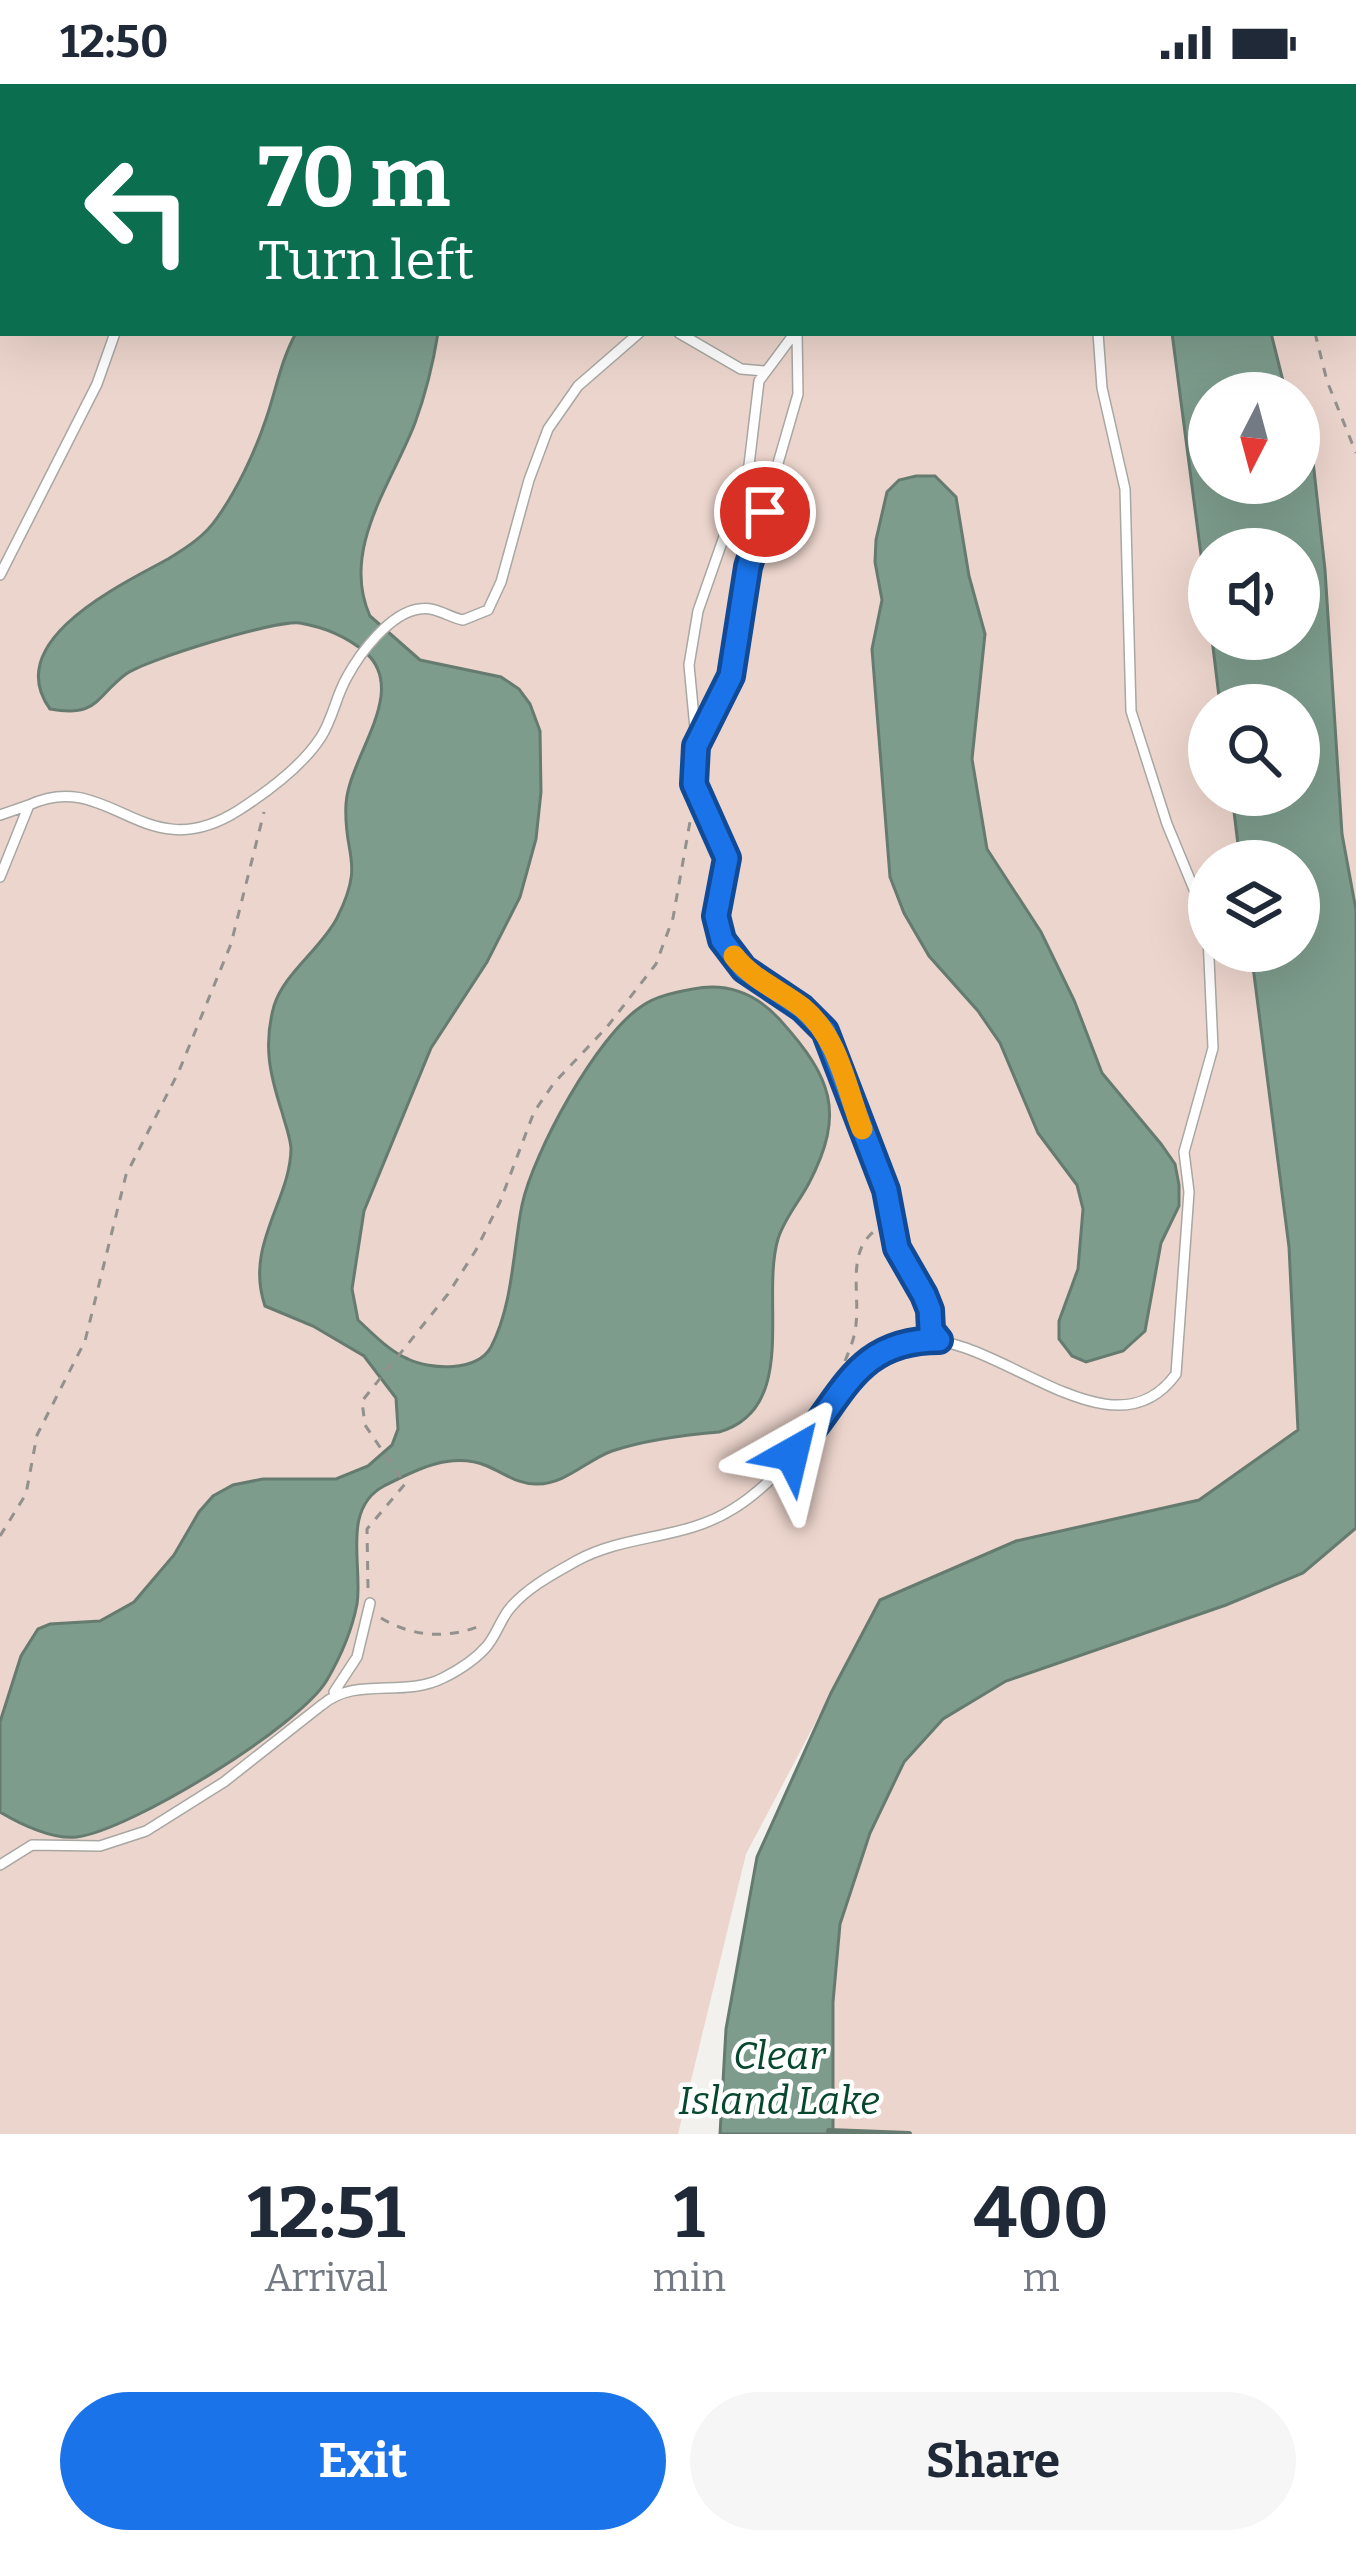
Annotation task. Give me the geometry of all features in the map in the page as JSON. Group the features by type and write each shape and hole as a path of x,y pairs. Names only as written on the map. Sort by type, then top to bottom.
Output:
{"lane":[{"path":"0,575 97,384 114,336"},
{"path":"0,815 64,798 97,801 162,830 197,831 236,812 320,740 348,675 397,618 428,608 463,620 488,610 548,429 578,386 635,336"},
{"path":"684,336 749,372 758,388"},
{"path":"792,336 764,370 758,388 749,465 692,642 694,784 727,858 716,916 722,940 744,969 802,1008 825,1031 886,1190 897,1248 924,1295 931,1330 939,1340"},
{"path":"696,744 731,676 748,567 798,394 795,336"},
{"path":"0,1865 32,1845 100,1846 146,1831 224,1782 347,1690 403,1689 444,1677 488,1645 508,1610 536,1586 596,1552 668,1537 736,1507 811,1434 840,1387 873,1357 915,1340 939,1340 969,1346 1088,1403 1117,1406 1148,1399 1166,1388 1179,1360 1180,1273 1189,1192 1184,1152 1213,1048 1208,936 1205,916 1167,824 1131,712 1125,489 1102,388 1098,336"},
{"path":"749,372 764,370"},
{"path":"0,878 29,805"},
{"path":"322,1705 357,1657 370,1603"}],"path":[{"path":"1316,336 1327,381 1356,453"},
{"path":"0,1537 26,1494 37,1435 85,1341 126,1174 179,1071 231,944 269,787"},
{"path":"508,1610 461,1634 431,1635 380,1618 370,1603 367,1529 405,1484 365,1425 362,1401 448,1294 476,1250 534,1112 656,964 677,900 692,813"},
{"path":"845,1361 857,1322 861,1247 867,1236 893,1221"}],"shaded area":[{"path":"0,336 1172,336 1188,457 1188,504 1194,504 1197,528 1188,528 1188,660 1214,660 1217,684 1188,684 1188,816 1235,816 1237,840 1188,840 1188,972 1254,972 1289,1247 1298,1430 1199,1500 880,1600 746,1854 678,2134 0,2134"},
{"path":"1272,336 1356,336 1356,910 1342,834 1318,504 1320,372 1281,372"},
{"path":"1356,1528 1356,2134 833,2134 833,2002 840,1924 870,1833 904,1762 943,1719 1006,1681 1226,1605 1303,1573"}],"water":[{"path":"295,336 437,336 419,412 365,542 362,591 370,616 420,660 501,677 519,689 540,731 536,839 520,897 487,962 431,1048 364,1211 352,1289 358,1320 394,1351 418,1363 465,1365 484,1355 504,1313 528,1183 553,1127 606,1042 642,1006 660,997 719,987 742,992 762,1004 798,1041 822,1078 830,1115 827,1136 809,1183 778,1239 769,1377 760,1401 744,1420 719,1432 612,1451 548,1483 524,1483 487,1466 460,1461 421,1469 384,1486 371,1496 358,1523 357,1604 349,1633 327,1680 311,1700 250,1748 173,1796 102,1830 58,1836 0,1812 0,1722 21,1656 38,1629 100,1621 134,1602 174,1555 213,1496 233,1485 263,1479 336,1479 368,1466 392,1445 398,1429 396,1398 364,1356 313,1326 265,1306 260,1284 264,1243 284,1186 291,1148 271,1072 271,1020 279,994 330,929 346,899 352,870 346,804 380,705 377,668 365,652 343,637 287,623 138,668 78,711 50,709 39,684 41,660 74,617 188,546 217,518 257,444"},
{"path":"1172,336 1272,336 1281,372 1188,372 1188,455"},
{"path":"935,476 956,497 969,576 985,634 972,759 987,849 1041,932 1102,1073 1175,1164 1179,1206 1161,1243 1145,1331 1123,1351 1086,1362 1072,1356 1059,1339 1059,1321 1078,1269 1083,1209 1077,1185 1038,1133 1000,1043 929,956 890,877 872,649 882,600 876,540 887,492 899,480"},
{"name":"Clear Island Lake","path":"1194,504 1318,504 1325,570 1342,834 1356,910 1356,1528 1303,1573 1226,1605 1006,1681 943,1719 904,1762 870,1833 840,1924 833,2002 833,2134 720,2134 726,2029 757,1857 831,1693 880,1600 1016,1541 1199,1500 1298,1430 1289,1247 1254,972 1320,972 1320,840 1237,840 1235,816 1320,816 1320,684 1217,684 1215,660 1320,660 1320,528 1197,528"}],"waterway":[{"name":"Clear Island Lake","path":"829,2131 909,2134"}],"slow traffic":[{"path":"734,956 744,969 802,1008 825,1031 862,1129"}],"route":[{"path":"765,512 748,567 731,676 696,746 694,784 727,858 716,916 722,940 744,969 802,1008 825,1031 886,1190 897,1248 924,1295 931,1330 939,1340 915,1340 873,1357 840,1387 811,1434 792,1454"}]}
